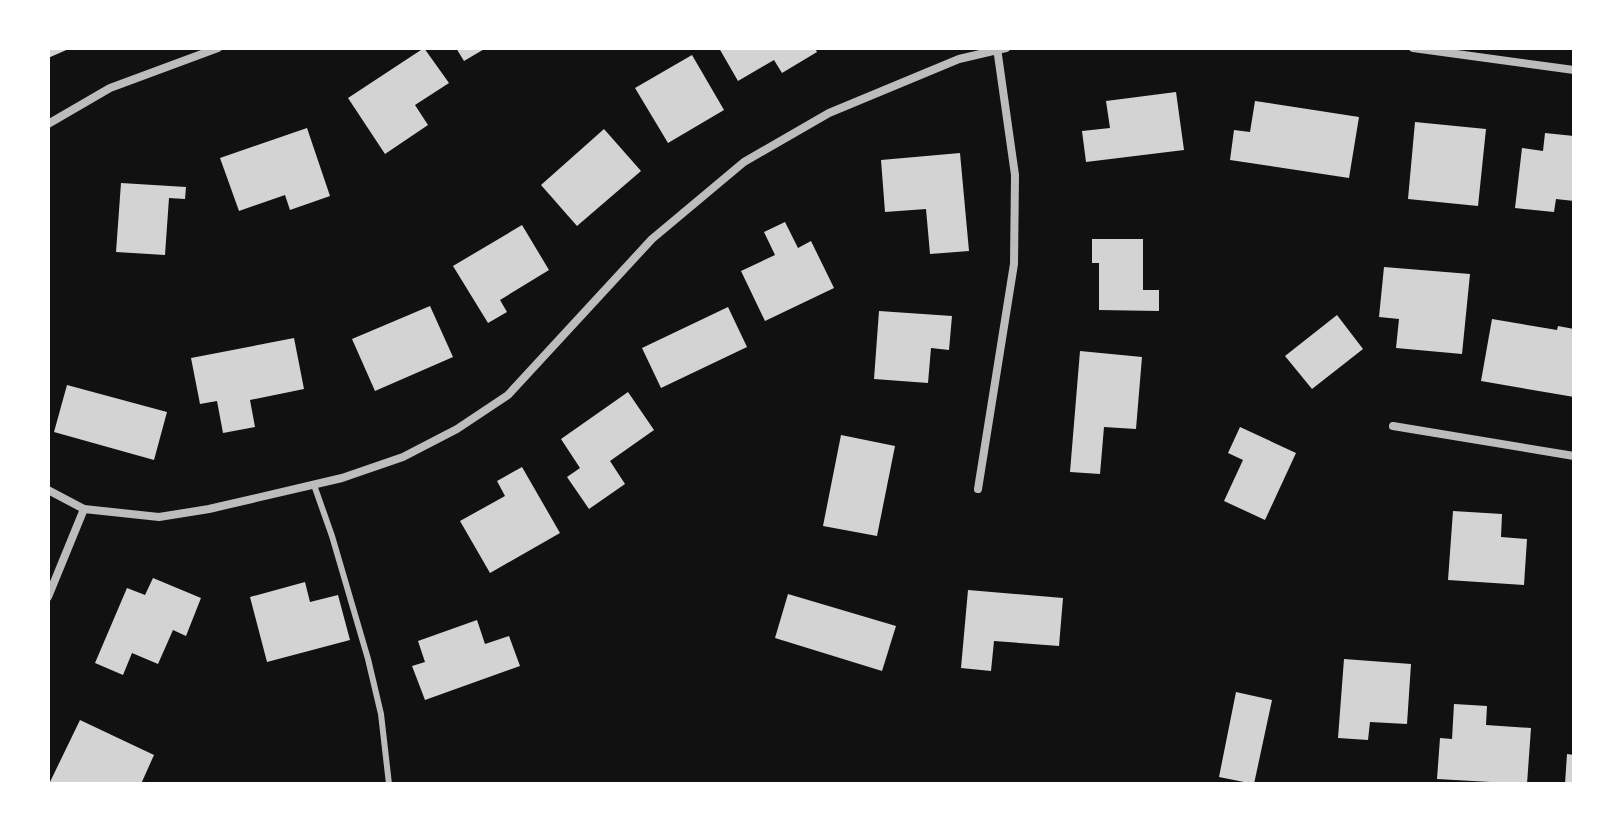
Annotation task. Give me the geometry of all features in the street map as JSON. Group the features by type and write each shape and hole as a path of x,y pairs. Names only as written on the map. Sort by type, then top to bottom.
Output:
{"street":[{"path":"48,124 110,88 218,48"},
{"path":"1413,48 1574,70"},
{"path":"48,490 84,509 159,517 314,485 403,457 457,429 508,395 652,239 744,162 829,113 959,59 1000,49 1015,175 1014,264 978,489"},
{"path":"1393,426 1574,456"},
{"path":"48,597 84,509"}],"lane":[{"path":"314,485 368,659 381,714 389,784"}],"building":[{"path":"48,48 71,48 48,58"},
{"path":"424,48 449,83 415,105 428,125 385,154 348,98"},
{"path":"456,48 486,48 464,61"},
{"path":"719,48 815,48 817,52 782,73 774,60 738,81"},
{"path":"692,55 724,110 668,143 635,88"},
{"path":"1176,92 1184,150 1086,162 1082,131 1110,128 1106,101"},
{"path":"1255,101 1359,117 1349,178 1230,160 1234,130 1250,132"},
{"path":"1415,122 1486,129 1478,206 1408,199"},
{"path":"307,128 330,196 290,210 285,195 239,211 220,158"},
{"path":"604,129 641,171 577,226 541,185"},
{"path":"1545,133 1574,136 1574,201 1556,199 1554,212 1515,208 1522,148 1543,151"},
{"path":"960,153 969,251 930,254 926,209 885,212 881,160"},
{"path":"121,183 186,187 185,199 169,198 165,255 116,252"},
{"path":"785,222 798,248 811,241 834,288 765,321 741,271 775,255 764,232"},
{"path":"522,225 549,270 500,300 507,312 488,323 453,266"},
{"path":"1092,239 1143,239 1143,290 1159,290 1159,311 1099,310 1099,263 1092,263"},
{"path":"1384,267 1470,274 1462,354 1396,348 1399,319 1379,317"},
{"path":"430,306 453,357 375,391 352,339"},
{"path":"728,307 747,347 661,388 642,348"},
{"path":"879,311 952,316 949,350 931,348 928,383 874,379"},
{"path":"1337,315 1363,349 1312,389 1285,356"},
{"path":"1492,319 1557,330 1558,326 1574,329 1574,397 1481,381"},
{"path":"294,338 304,389 250,400 255,427 223,433 217,401 200,404 191,358"},
{"path":"1080,351 1142,357 1136,429 1104,427 1100,474 1070,472"},
{"path":"67,385 167,412 154,460 54,432"},
{"path":"628,392 654,430 610,461 625,484 589,509 567,477 580,468 561,439"},
{"path":"1240,427 1296,453 1265,520 1224,501 1243,460 1228,453"},
{"path":"841,435 895,446 877,536 823,526"},
{"path":"522,467 560,533 490,573 460,521 505,496 497,481"},
{"path":"1453,511 1502,514 1501,537 1527,539 1524,585 1448,580"},
{"path":"153,578 201,598 186,636 173,630 158,664 132,653 123,675 95,663 127,588 145,595"},
{"path":"305,582 310,602 338,595 350,640 267,662 250,597"},
{"path":"968,590 1063,598 1059,646 994,641 991,671 961,668"},
{"path":"788,594 896,626 882,671 775,638"},
{"path":"477,620 485,644 509,636 520,666 425,700 412,666 425,662 418,641"},
{"path":"1344,659 1411,664 1407,724 1370,722 1368,740 1338,738"},
{"path":"1236,692 1272,700 1254,784 1219,777"},
{"path":"1454,704 1487,706 1486,725 1531,728 1527,784 1437,779 1440,738 1452,739"},
{"path":"80,720 154,755 141,784 49,784"},
{"path":"1567,754 1574,755 1574,784 1565,784"}]}
